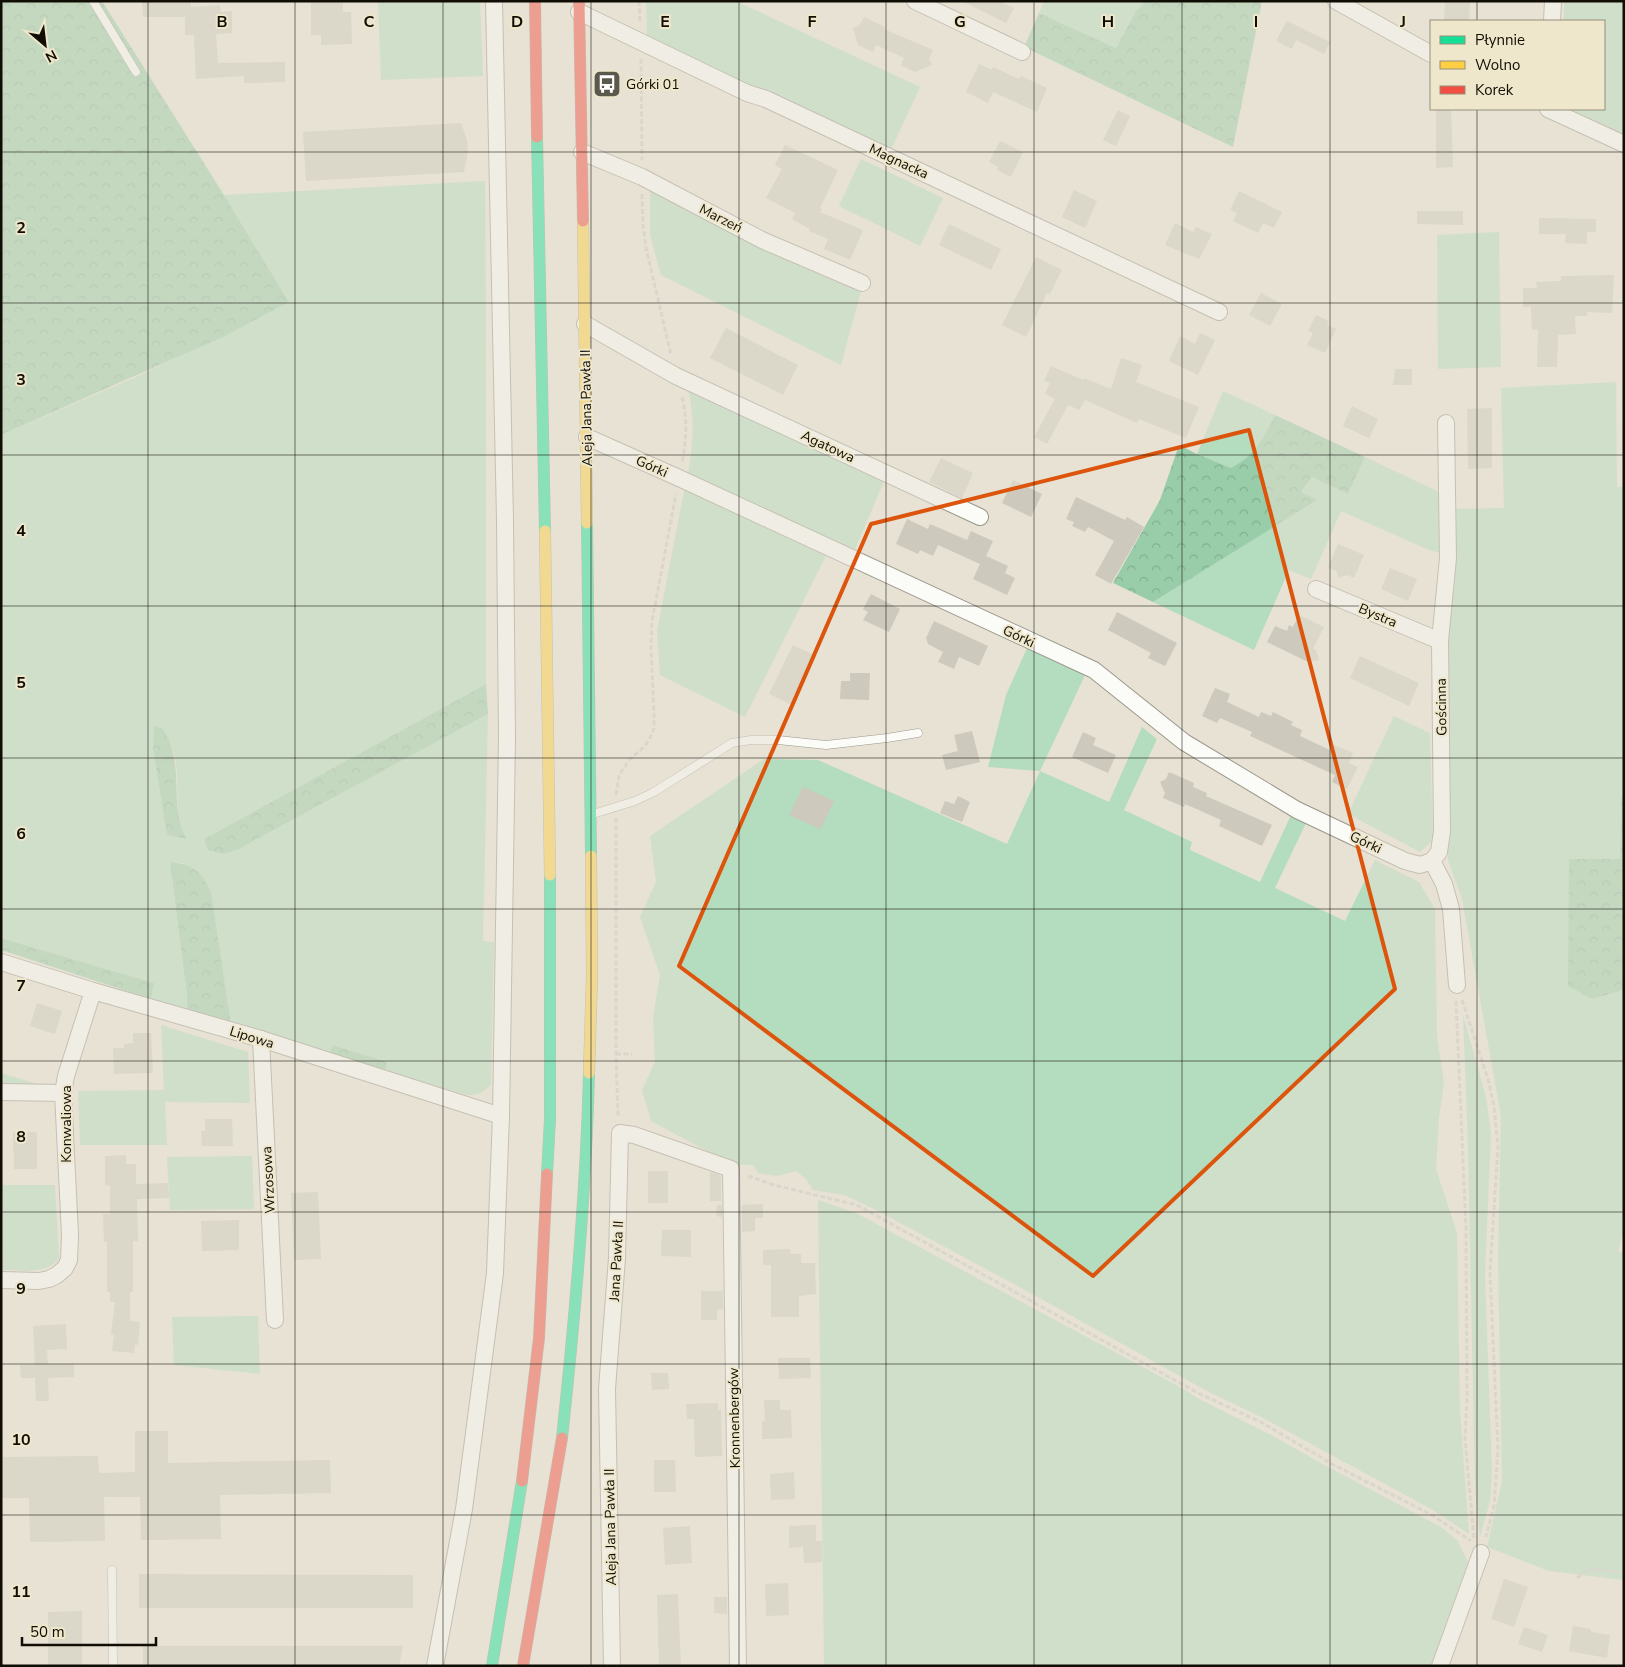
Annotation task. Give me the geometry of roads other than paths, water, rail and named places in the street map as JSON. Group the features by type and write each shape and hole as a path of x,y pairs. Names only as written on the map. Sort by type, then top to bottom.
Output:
{"main road":[{"path":"492,1666 526,1455 539,1338 550,1119 551,976 548,710 535,1"},
{"name":"Aleja Jana Pawła II","path":"523,1666 562,1442 573,1335 588,1128 592,976 591,814 582,90 579,7"}],"street":[{"path":"436,1666 464,1509 495,1273 501,1116 508,738 494,1"},
{"path":"915,1 1022,52"},
{"path":"1336,1 1430,53"},
{"path":"1552,20 1553,1"},
{"name":"Magnacka","path":"579,7 729,85 766,99 1219,312"},
{"path":"1550,110 1624,144"},
{"name":"Marzeń","path":"582,152 642,177 762,240 862,283"},
{"name":"Agatowa","path":"584,324 676,376 980,517"},
{"name":"Gościnna","path":"1432,861 1439,852 1442,831 1440,641 1448,558 1446,423"},
{"name":"Górki","path":"587,437 1094,670 1184,742 1297,810 1405,861 1420,865 1432,861"},
{"name":"Bystra","path":"1316,589 1440,641"},
{"path":"1432,861 1444,884 1451,909 1457,985"},
{"name":"Lipowa","path":"1,962 93,991 261,1039 501,1116"},
{"name":"Konwaliowa","path":"1,1280 39,1281 49,1279 65,1268 69,1260 70,1235 63,1093 66,1076 93,991"},
{"name":"Wrzosowa","path":"261,1039 274,1320"},
{"path":"1,1092 63,1093"},
{"name":"Kronnenbergów","path":"620,1133 634,1135 731,1170 738,1666"},
{"name":"Jana Pawła II","path":"607,1389 618,1258 620,1133"},
{"name":"Aleja Jana Pawła II","path":"607,1389 612,1666"},
{"path":"1440,1666 1481,1553"}],"lane":[{"path":"93,1 136,72"},
{"path":"591,814 635,802 732,743 751,740 778,740 826,745 918,733"},
{"path":"112,1570 113,1666"}],"place":[{"name":"Górki 01","path":"607,84"}]}
